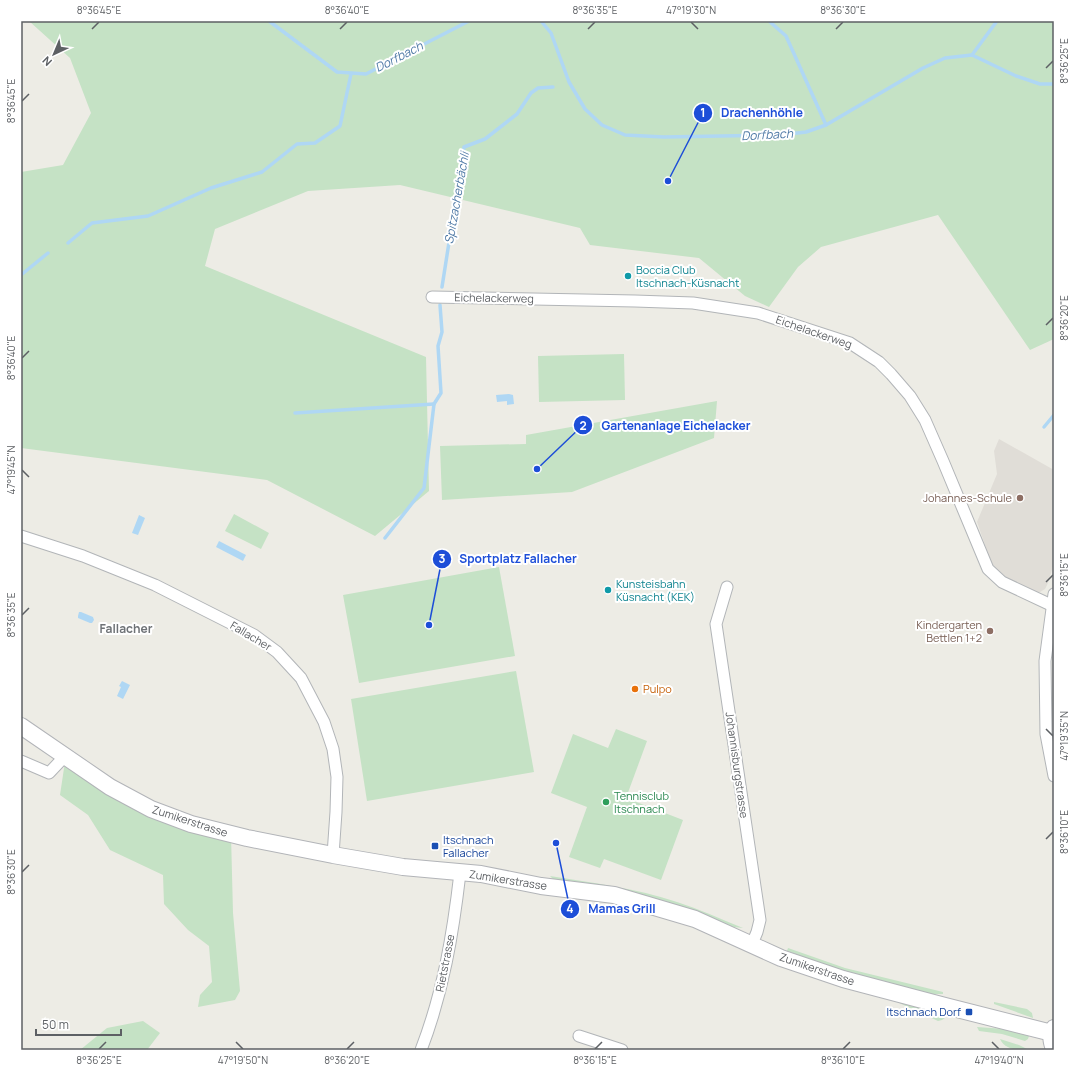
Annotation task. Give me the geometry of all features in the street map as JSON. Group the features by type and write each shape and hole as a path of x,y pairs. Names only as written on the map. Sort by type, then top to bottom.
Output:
{"main road":[{"name":"Zumikerstrasse","path":"21,726 110,787 151,809 191,824 232,835 333,856 403,867 481,874 542,886 614,895 695,919 781,958 843,979 945,1006 1053,1030"},
{"path":"1053,1030 1051,1041 1054,1049"}],"street":[{"name":"Eichelackerweg","path":"432,297 693,303 758,313 850,343 879,362 891,374 910,396 925,420 988,569 1002,582 1053,605"},
{"name":"Fallacher","path":"21,536 83,556 155,585 254,635 277,652 305,684 324,722 333,749 336,776 336,812 333,856"},
{"name":"Johannisburgstrasse","path":"727,587 716,624 760,920 752,944"},
{"path":"1054,594 1045,661 1046,734 1054,776"},
{"path":"21,761 49,773 66,756"},
{"name":"Rietstrasse","path":"421,1050 440,994 447,962 460,873"},
{"path":"579,1036 616,1049"}],"shaded area":[{"name":"Johannes-Schule","path":"999,439 1054,470 1054,563 1048,583 1045,589 1040,592 1032,592 1004,579 991,562 977,522 997,474 994,451"}],"green space":[{"path":"29,21 1054,21 1054,339 1030,350 938,215 821,247 798,267 769,307 745,296 699,258 590,245 580,228 400,185 308,191 215,229 205,266 426,357 429,491 375,536 267,480 21,448 21,172 63,165 91,113 70,58"},
{"path":"624,354 625,400 539,402 538,356"},
{"path":"717,401 714,438 572,492 442,500 440,446 526,444 526,435"},
{"path":"234,514 269,533 261,549 225,531"},
{"path":"499,567 515,656 359,683 343,595"},
{"path":"516,671 534,772 367,801 351,699"},
{"name":"Tennisclub Itschnach","path":"616,729 647,741 626,798 683,820 661,880 604,859 600,868 569,857 587,807 551,793 573,734 608,748"},
{"path":"66,755 110,787 231,835 233,913 240,991 235,1000 198,1007 200,995 212,982 209,946 188,930 164,904 163,875 110,850 88,815 60,795"},
{"path":"550,876 614,886 661,897 694,908 743,928 734,927 691,910 659,900 620,890 554,880"},
{"path":"788,948 845,968 943,992 943,994 930,994 841,970 787,951"},
{"path":"895,1001 910,1003 945,1018 938,1021"},
{"path":"994,1002 1027,1009 1032,1013 1033,1018 994,1004"},
{"path":"143,1021 160,1033 147,1050 80,1050 107,1028"},
{"path":"977,1027 1005,1029 1029,1036 1025,1041 1002,1034 979,1031"},
{"path":"1000,1039 1029,1050 1008,1047 1002,1043"}],"water":[{"path":"496,395 513,395 514,404 507,405 507,401 497,402"},
{"path":"139,515 145,518 138,535 132,533"},
{"path":"219,541 246,555 243,561 216,547"},
{"path":"79,612 93,617 94,620 92,623 78,618"},
{"path":"122,681 130,685 123,699 117,696 121,687 119,686"}],"waterway":[{"name":"Dorfbach","path":"269,21 337,72 366,74 469,21"},
{"name":"Dorfbach","path":"541,21 551,33 569,82 585,109 602,125 625,135 664,137 780,135 806,132 826,125 923,68 945,58 972,55 1016,76 1040,84 1054,84"},
{"path":"769,21 786,36 826,125"},
{"path":"972,55 997,21"},
{"path":"68,243 92,223 148,216 211,188 262,172 297,144 315,143 340,126 351,74"},
{"name":"Spitzacherbächli","path":"442,287 464,147 485,139 517,114 531,93 538,88 553,87"},
{"path":"21,275 48,253"},
{"name":"Spitzacherbächli","path":"385,538 424,488 434,404 441,393 438,346 442,332 440,305"},
{"path":"295,413 434,404"},
{"path":"1044,427 1054,415"}],"place":[{"name":"Drachenhöhle","path":"668,181"},
{"name":"Boccia Club Itschnach-Küsnacht","path":"628,276"},
{"name":"Gartenanlage Eichelacker","path":"537,469"},
{"name":"Johannes-Schule","path":"1020,498"},
{"name":"Kunsteisbahn Küsnacht (KEK)","path":"608,590"},
{"name":"Sportplatz Fallacher","path":"429,625"},
{"name":"Kindergarten Bettlen 1+2","path":"990,631"},
{"name":"Pulpo","path":"635,689"},
{"name":"Tennisclub Itschnach","path":"606,802"},
{"name":"Mamas Grill","path":"556,843"},
{"name":"Itschnach Fallacher","path":"435,846"},
{"name":"Itschnach Dorf","path":"969,1012"}],"district":[{"name":"Fallacher","path":"126,629"}]}
